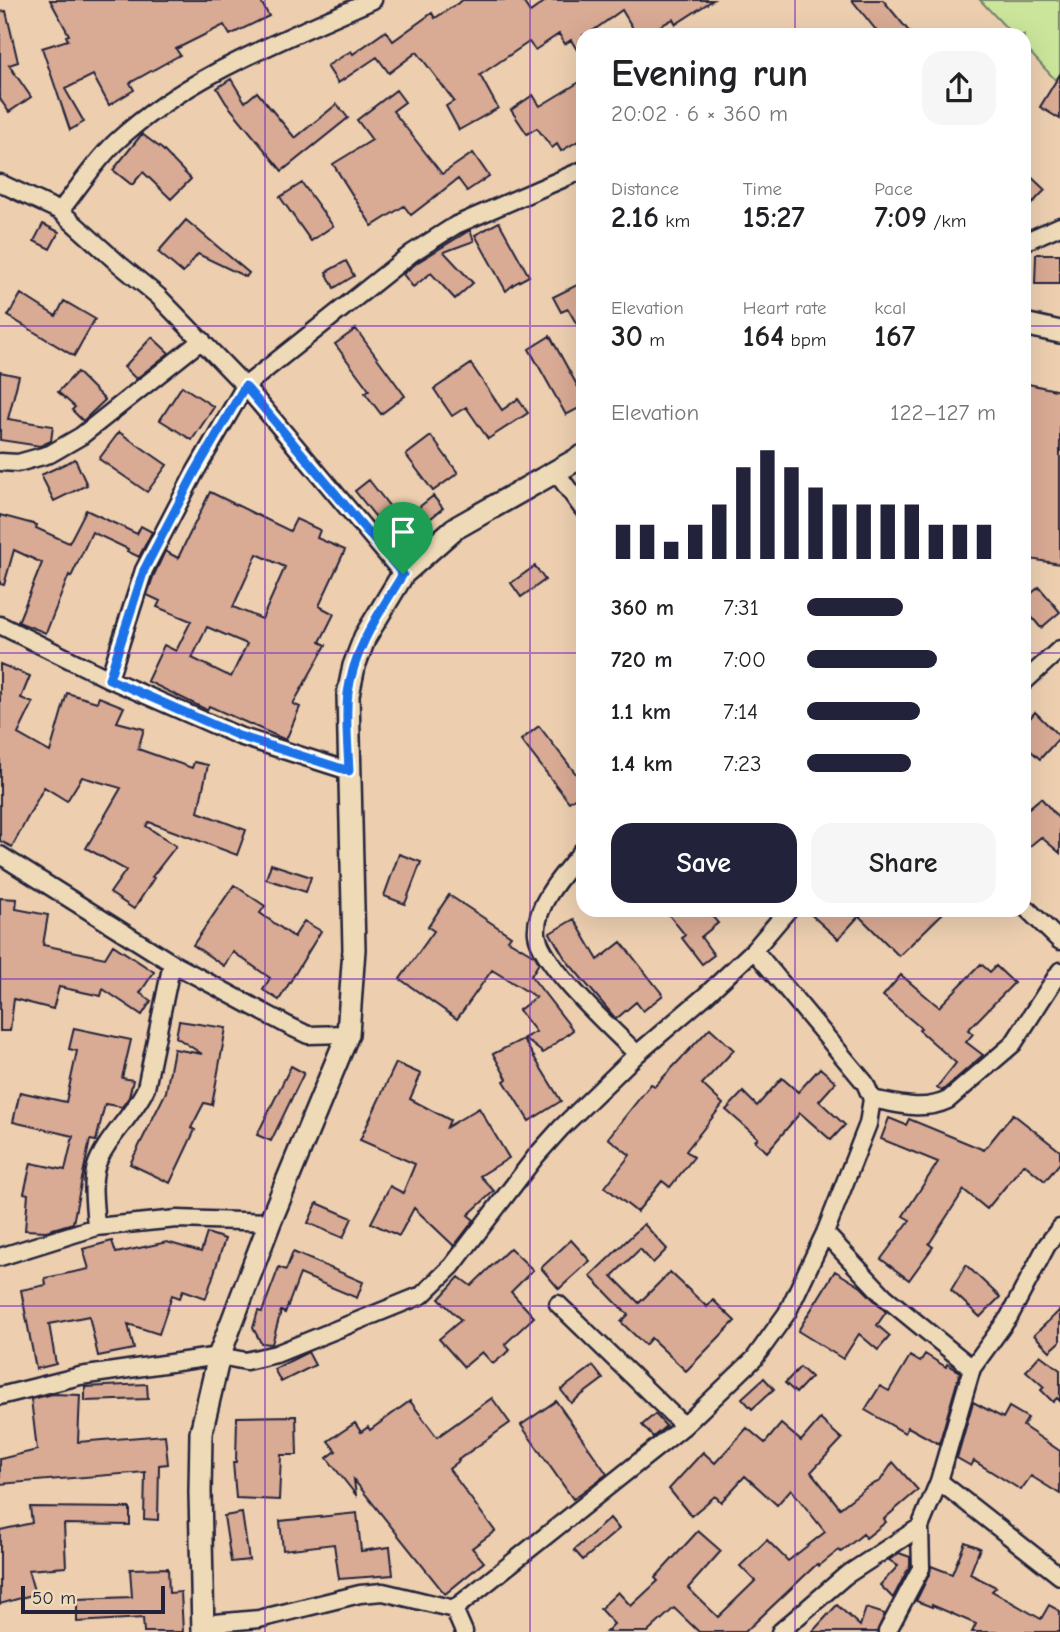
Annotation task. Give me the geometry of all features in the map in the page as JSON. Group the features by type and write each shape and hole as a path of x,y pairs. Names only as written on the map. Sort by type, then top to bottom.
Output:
{"street":[{"path":"60,211 115,143 180,92 214,72 373,0"},
{"path":"109,679 144,570 194,474 245,386 412,253 456,225 576,173"},
{"path":"0,183 60,211 158,296 245,386 403,574"},
{"path":"1031,239 1060,226"},
{"path":"1031,326 1060,332"},
{"path":"0,462 18,463 50,454 81,436 202,340"},
{"path":"454,1609 383,1592 360,1594 259,1619 204,1628 200,1525 201,1433 219,1356 270,1222 348,1034 354,949 348,695 354,666 365,637 403,574 454,529 576,460"},
{"path":"555,472 576,500"},
{"path":"0,625 109,679 239,736 349,771"},
{"path":"1031,675 1060,649"},
{"path":"0,855 172,963 308,1035 348,1034"},
{"path":"576,858 552,887 541,912 537,934 546,953 567,983 636,1054"},
{"path":"1031,913 1060,941"},
{"path":"0,1395 80,1376 219,1356 246,1361 276,1354 422,1295 452,1266 536,1156 636,1054 705,996 754,950 782,917"},
{"path":"454,1609 684,1426 754,1359 787,1312 825,1233 868,1124 872,1099 865,1083 754,950"},
{"path":"96,1227 96,1167 105,1149 138,1106 146,1088 172,963"},
{"path":"872,1099 911,1107 939,1104 948,1100 1013,1044 1060,971"},
{"path":"0,1257 96,1227 177,1219 270,1222"},
{"path":"887,1632 921,1568 920,1527 939,1480 972,1367 1009,1317 1047,1245 1060,1228"},
{"path":"825,1233 885,1297 972,1367"},
{"path":"558,1304 684,1426"},
{"path":"939,1480 1060,1576"},
{"path":"780,1632 845,1576 920,1527"},
{"path":"454,1609 464,1632"}],"green space":[{"path":"980,0 1060,0 1060,85 1031,54 1031,28 1006,28"}],"building":[{"path":"50,0 260,0 269,16 230,35 224,25 176,49 180,55 130,83 134,90 109,105 93,75 65,89 84,122 70,130 42,48 68,40 66,36 69,35"},
{"path":"463,0 522,0 530,12 547,0 713,0 676,24 673,19 657,28 633,28 622,10 597,28 576,28 576,48 571,40 565,44 559,34 535,50 529,42 480,75 498,108 459,130 446,106 454,101 417,52 389,73 377,57 338,83 327,66 351,51 353,54 386,31 393,41 432,13 435,18"},
{"path":"852,0 883,0 906,28 874,28"},
{"path":"6,11 18,62 9,65 31,97 9,112 0,99 0,12"},
{"path":"1060,74 1060,119 1040,107"},
{"path":"231,79 245,102 257,92 295,138 337,104 348,118 282,171 226,103 217,88"},
{"path":"576,84 576,142 561,151 557,144 552,148 537,128 527,134 511,110 533,95 540,106"},
{"path":"396,90 405,102 393,111 442,174 473,153 489,176 467,191 458,179 411,215 404,206 372,226 333,164 372,140 357,120"},
{"path":"142,134 162,149 191,179 171,199 143,172 132,185 113,170"},
{"path":"1031,177 1045,190 1031,205"},
{"path":"302,183 333,226 311,241 280,197"},
{"path":"186,220 249,273 246,277 198,254 183,273 158,252"},
{"path":"499,222 529,276 506,291 475,235"},
{"path":"43,224 59,232 50,249 34,241"},
{"path":"470,230 474,241 444,252 473,283 455,299 431,273 413,287 403,274"},
{"path":"1036,254 1060,254 1060,284 1035,284"},
{"path":"346,261 354,276 334,288 326,272"},
{"path":"576,286 576,323 568,309 561,312 553,297"},
{"path":"21,294 56,316 64,301 95,319 74,356 8,316"},
{"path":"356,329 405,396 381,414 365,393 369,390 335,344"},
{"path":"550,336 576,383 576,410 566,415 529,349"},
{"path":"152,337 169,353 136,379 124,367"},
{"path":"471,364 502,410 518,399 528,413 488,439 466,407 452,416 434,389"},
{"path":"0,372 19,376 8,419 53,426 51,441 40,446 0,440"},
{"path":"77,372 105,400 83,421 72,410 75,407 58,392"},
{"path":"1031,385 1060,391 1060,564 1031,559"},
{"path":"182,386 214,407 192,440 160,420"},
{"path":"119,432 167,465 147,492 99,459"},
{"path":"431,436 458,473 433,491 406,455"},
{"path":"75,459 87,485 54,501 41,475"},
{"path":"369,480 408,530 394,540 355,491"},
{"path":"210,492 290,531 296,519 320,530 317,538 345,550 319,606 334,614 320,642 326,645 293,704 300,707 286,740 209,706 207,710 147,681 164,645 176,651 191,621 157,607 160,601 147,595 165,551 178,558","holes":["257,554 285,567 262,619 233,607","207,627 247,644 231,677 192,658"]},
{"path":"433,496 443,508 419,528 408,516"},
{"path":"86,510 137,534 141,526 152,532 139,557 92,532 71,577 69,575 46,633 18,622 42,563 14,550 4,585 0,584 0,515 37,525 36,528 69,543"},
{"path":"535,566 545,580 521,597 511,583"},
{"path":"1039,587 1060,612 1041,628 1031,616 1031,594"},
{"path":"0,664 30,676 21,698 33,703 18,734 50,752 67,693 97,702 99,697 124,707 117,722 144,729 138,749 192,768 194,762 208,765 198,812 246,830 237,855 149,822 146,826 176,846 152,877 154,878 134,909 110,893 126,870 86,848 121,788 82,777 67,801 44,787 12,847 0,841"},
{"path":"1035,712 1060,737 1040,759 1031,751 1031,717"},
{"path":"539,726 576,774 576,797 569,802 521,740"},
{"path":"1041,798 1060,820 1060,853 1041,837 1031,845 1031,806"},
{"path":"399,854 421,862 405,904 384,896"},
{"path":"271,864 311,877 306,892 266,879"},
{"path":"234,885 265,906 260,913 294,937 304,921 321,931 279,1000 263,990 270,978 233,952 224,966 193,945"},
{"path":"449,895 511,936 508,940 535,956 539,963 531,976 573,1030 543,1053 524,1038 536,1032 519,1010 536,997 492,970 457,1019 400,979 434,931 428,927"},
{"path":"0,898 17,899 16,909 48,915 43,945 105,958 113,945 154,972 140,993 151,1001 142,1015 103,989 101,996 59,987 53,1009 14,999 10,1031 0,1031"},
{"path":"671,917 713,917 718,923 701,937 714,955 702,964 682,938 685,935"},
{"path":"814,917 858,917 838,939"},
{"path":"860,917 939,917 899,956"},
{"path":"574,919 598,960 621,942 663,995 643,1011 636,1002 616,1019 566,960 550,933"},
{"path":"981,964 990,972 996,966 1014,983 968,1030 973,1034 966,1042 983,1055 942,1091 937,1087 956,1063 919,1030 921,1028 883,996 901,975 939,1007"},
{"path":"179,1021 226,1028 212,1105 204,1103 191,1128 195,1130 170,1183 130,1164 166,1092 174,1049 202,1054 176,1037"},
{"path":"74,1028 131,1040 122,1078 133,1080 129,1097 122,1107 105,1104 96,1141 90,1140 73,1223 46,1231 25,1230 28,1194 24,1193 31,1163 65,1170 73,1136 13,1122 20,1092 66,1102 77,1051 69,1049"},
{"path":"710,1028 734,1050 702,1084 723,1104 686,1151 694,1157 670,1187 662,1181 637,1212 605,1187 630,1155 608,1138 651,1084 655,1086"},
{"path":"523,1039 561,1101 529,1121 504,1081 507,1079 493,1054"},
{"path":"396,1063 421,1074 410,1099 450,1120 447,1127 479,1108 509,1158 480,1176 494,1191 468,1215 474,1220 454,1246 414,1208 399,1236 371,1223 390,1186 403,1193 415,1164 360,1140"},
{"path":"291,1066 304,1073 271,1141 257,1135"},
{"path":"820,1068 836,1082 819,1101 845,1125 831,1140 800,1113 767,1152 755,1141 758,1138 726,1110 743,1092 757,1106 782,1078 798,1092"},
{"path":"1013,1114 1060,1151 1060,1163 1045,1181 1024,1164 987,1209 964,1190 929,1244 933,1247 909,1280 881,1259 910,1220 903,1216 938,1162 881,1139 889,1118 906,1125 909,1119 984,1150"},
{"path":"317,1203 352,1218 343,1238 308,1223"},
{"path":"644,1224 667,1249 653,1263 640,1249 612,1276 639,1303 670,1272 707,1307 713,1300 735,1321 686,1371 651,1338 645,1345 621,1322 628,1315 590,1276"},
{"path":"207,1233 225,1239 206,1298 183,1290 180,1298 172,1295 159,1334 128,1324 134,1349 98,1356 89,1316 49,1324 56,1364 36,1369 21,1290 46,1285 45,1278 89,1269 83,1249 112,1241 116,1253 167,1242 201,1252"},
{"path":"571,1240 590,1261 559,1289 541,1268"},
{"path":"510,1248 533,1270 511,1292 534,1317 505,1344 510,1350 493,1364 482,1352 464,1367 439,1339 461,1320 439,1299 459,1277 471,1286"},
{"path":"293,1252 363,1282 357,1298 300,1274 285,1313 281,1311 272,1344 261,1343 253,1328 258,1311 262,1312 279,1267 286,1270"},
{"path":"966,1265 1000,1297 980,1317 951,1290"},
{"path":"835,1271 861,1287 886,1312 877,1325 890,1336 878,1350 859,1334 843,1359 798,1331"},
{"path":"1060,1310 1060,1342 1050,1351 1034,1335"},
{"path":"308,1352 315,1365 281,1382 274,1369"},
{"path":"925,1354 960,1372 939,1444 908,1427 905,1433 865,1410 880,1386 889,1391 910,1356 920,1362"},
{"path":"1040,1355 1060,1370 1060,1401 1057,1398 1053,1402 1041,1390 1044,1387 1026,1371"},
{"path":"593,1366 603,1379 571,1403 561,1390"},
{"path":"800,1367 811,1377 796,1393 785,1383"},
{"path":"764,1378 774,1389 752,1409 742,1398"},
{"path":"147,1384 148,1399 85,1401 85,1387"},
{"path":"53,1394 80,1395 78,1442 165,1435 168,1464 159,1465 158,1520 144,1519 145,1472 0,1484 0,1459 37,1450 31,1399"},
{"path":"492,1398 510,1423 449,1469 495,1531 472,1548 484,1562 445,1594 354,1480 356,1495 327,1458 336,1451 328,1441 355,1423 361,1432 368,1427 370,1430 410,1401 437,1437"},
{"path":"556,1401 607,1474 573,1499 521,1425"},
{"path":"973,1402 1003,1418 1009,1407 1028,1418 1023,1426 1060,1451 1060,1494 1031,1476 1021,1490 974,1461 971,1466 957,1458"},
{"path":"655,1414 666,1426 653,1437 642,1425"},
{"path":"296,1416 297,1455 281,1455 279,1500 236,1498 233,1462 236,1462 237,1417"},
{"path":"820,1419 842,1439 811,1472 840,1508 867,1487 880,1481 893,1462 918,1490 866,1538 863,1534 841,1552 839,1550 819,1566 817,1564 745,1632 699,1632 674,1608 648,1632 606,1632 614,1624 600,1609 618,1592 631,1606 658,1581 655,1578 698,1531 721,1551 688,1588 718,1617 755,1581 740,1566 767,1540 788,1561 825,1532 791,1489 777,1505 745,1476 721,1502 715,1496 691,1516 669,1489 703,1452 715,1463 747,1428 765,1443 781,1424 801,1441"},
{"path":"30,1507 130,1508 130,1525 64,1524 66,1567 28,1570 35,1594 0,1604 0,1530 32,1523"},
{"path":"242,1513 249,1560 231,1562 224,1516"},
{"path":"357,1513 361,1551 390,1547 393,1575 339,1579 334,1544 283,1550 280,1521"},
{"path":"610,1518 619,1529 583,1560 574,1550"},
{"path":"965,1542 980,1548 970,1574 996,1587 992,1591 1041,1619 1049,1605 1060,1611 1060,1632 972,1632 976,1624 916,1601 931,1566 952,1574"},
{"path":"899,1553 910,1557 910,1565 893,1598 880,1585 898,1566 889,1560"},
{"path":"168,1568 169,1593 181,1592 183,1632 144,1632 143,1618 77,1622 77,1599 132,1597 130,1569"},
{"path":"837,1605 860,1626 866,1608 885,1614 877,1632 812,1632"}],"route":[{"path":"245,386 403,574 365,637 354,666 348,695 349,771 239,736 109,679 144,570 194,474 245,386"}]}
